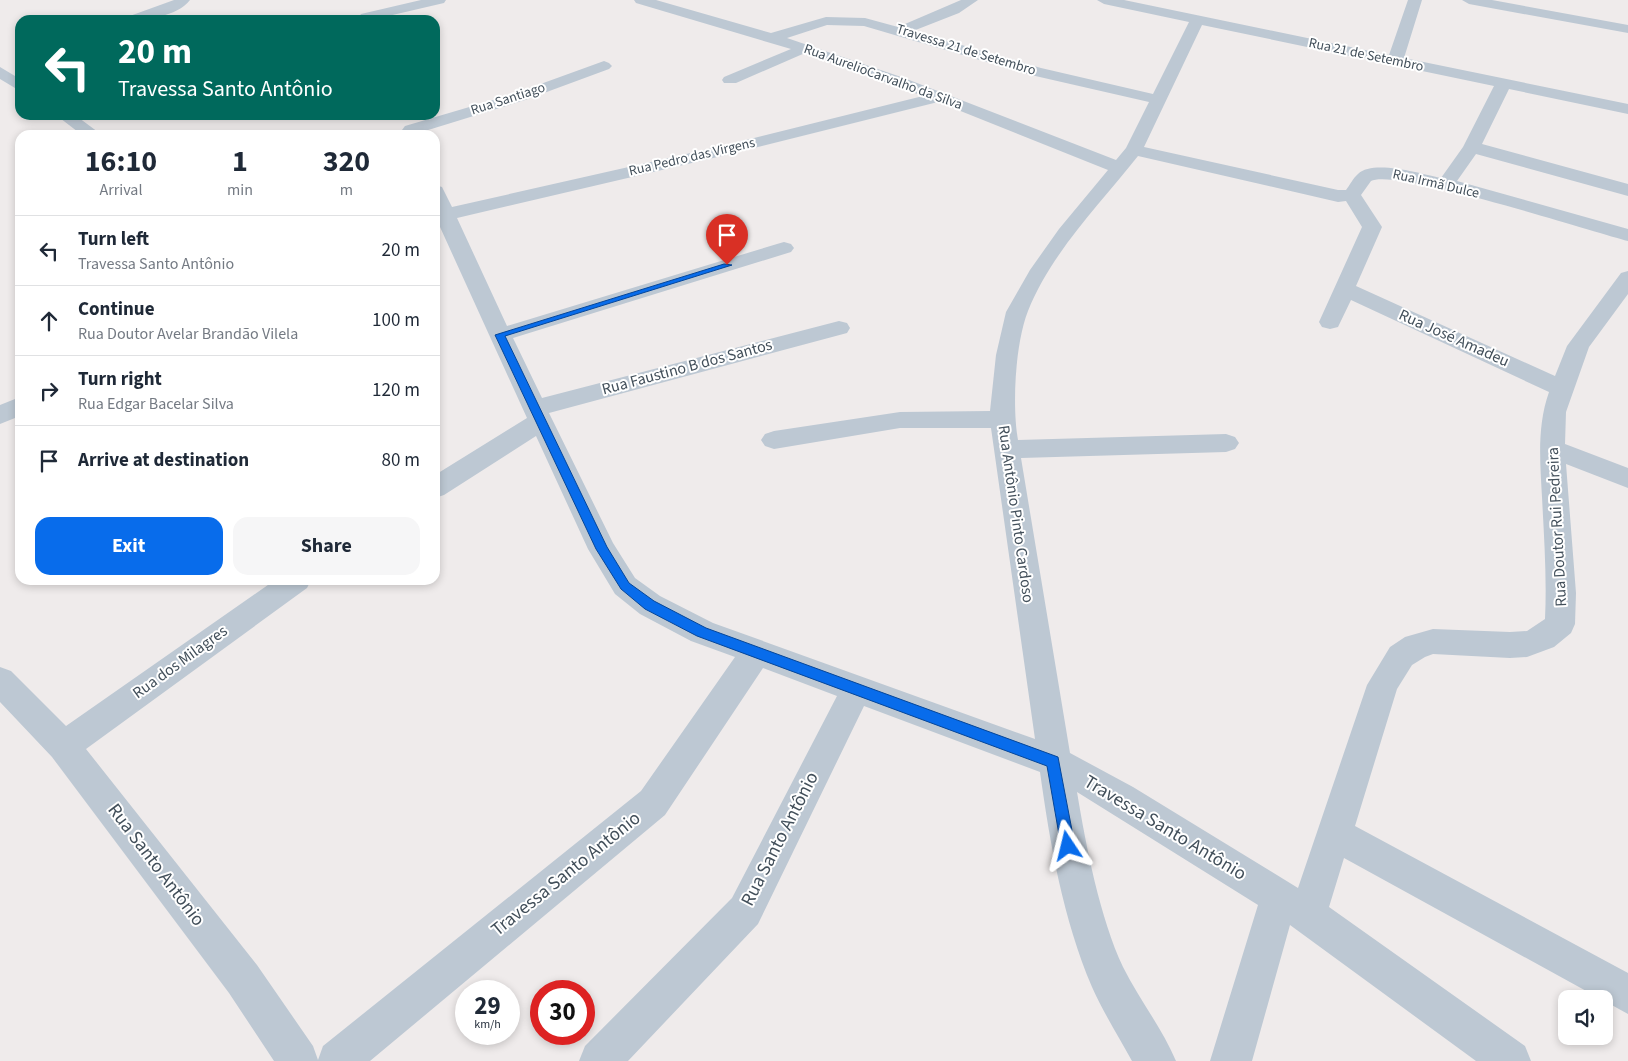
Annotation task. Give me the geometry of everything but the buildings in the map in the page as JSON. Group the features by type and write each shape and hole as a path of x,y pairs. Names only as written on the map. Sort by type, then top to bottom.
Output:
{"street":[{"path":"147,15 174,6 183,0"},
{"path":"364,14 439,0"},
{"name":"Rua AurelioCarvalho da Silva","path":"641,0 805,48 940,97 1119,168"},
{"path":"901,31 954,10 971,0"},
{"name":"Rua 21 de Setembro","path":"1104,0 1160,5 1197,20 1628,109"},
{"path":"1395,61 1415,0"},
{"path":"1469,0 1628,29"},
{"name":"Travessa 21 de Setembro","path":"772,38 816,23 836,20 865,22 1037,72 1160,100"},
{"name":"Rua Antônio Pinto Cardoso","path":"1155,1061 1107,976 1088,920 1068,846 1053,762 1002,419 1007,355 1017,312 1040,270 1066,233 1134,150 1160,100 1197,20"},
{"path":"730,80 805,48"},
{"name":"Rua Santiago","path":"440,118 519,97 604,66"},
{"path":"4,68 15,80"},
{"path":"1446,184 1472,147 1504,83"},
{"name":"Rua Pedro das Virgens","path":"440,202 735,147 940,97"},
{"path":"71,120 86,130"},
{"name":"Rua Santiago","path":"410,126 433,120"},
{"path":"1472,147 1628,190"},
{"path":"1134,150 1321,194 1352,195 1372,227 1330,322"},
{"name":"Rua Irmã Dulce","path":"1352,195 1364,177 1373,173 1385,173 1446,184 1628,235"},
{"name":"Travessa Santo Antônio","path":"440,206 602,549 625,586 650,605 702,632 1053,762 1121,799 1293,906 1510,1061"},
{"path":"500,335 784,248"},
{"name":"Rua Doutor Rui Pedreira","path":"1231,1061 1293,906 1335,834 1383,685 1401,656 1420,644 1441,641 1519,644 1542,639 1560,624 1562,593 1552,450 1554,412 1578,346 1628,277"},
{"name":"Rua José Amadeu","path":"1345,289 1562,388"},
{"name":"Rua Faustino B dos Santos","path":"538,414 839,328"},
{"path":"0,416 15,408"},
{"path":"440,484 538,414"},
{"path":"774,440 900,420 1002,419"},
{"path":"1005,449 1226,443"},
{"path":"1552,450 1628,478"},
{"name":"Rua dos Milagres","path":"64,746 289,585"},
{"name":"Travessa Santo Antônio","path":"338,1061 653,803 756,652"},
{"name":"Rua Santo Antônio","path":"0,681 64,746 243,979 298,1061"},
{"name":"Rua Santo Antônio","path":"600,1061 745,911 857,688"},
{"path":"1335,834 1628,994"}],"route":[{"path":"727,265 500,335 602,549 625,586 650,605 702,632 941,718 1053,762 1068,846"}]}
